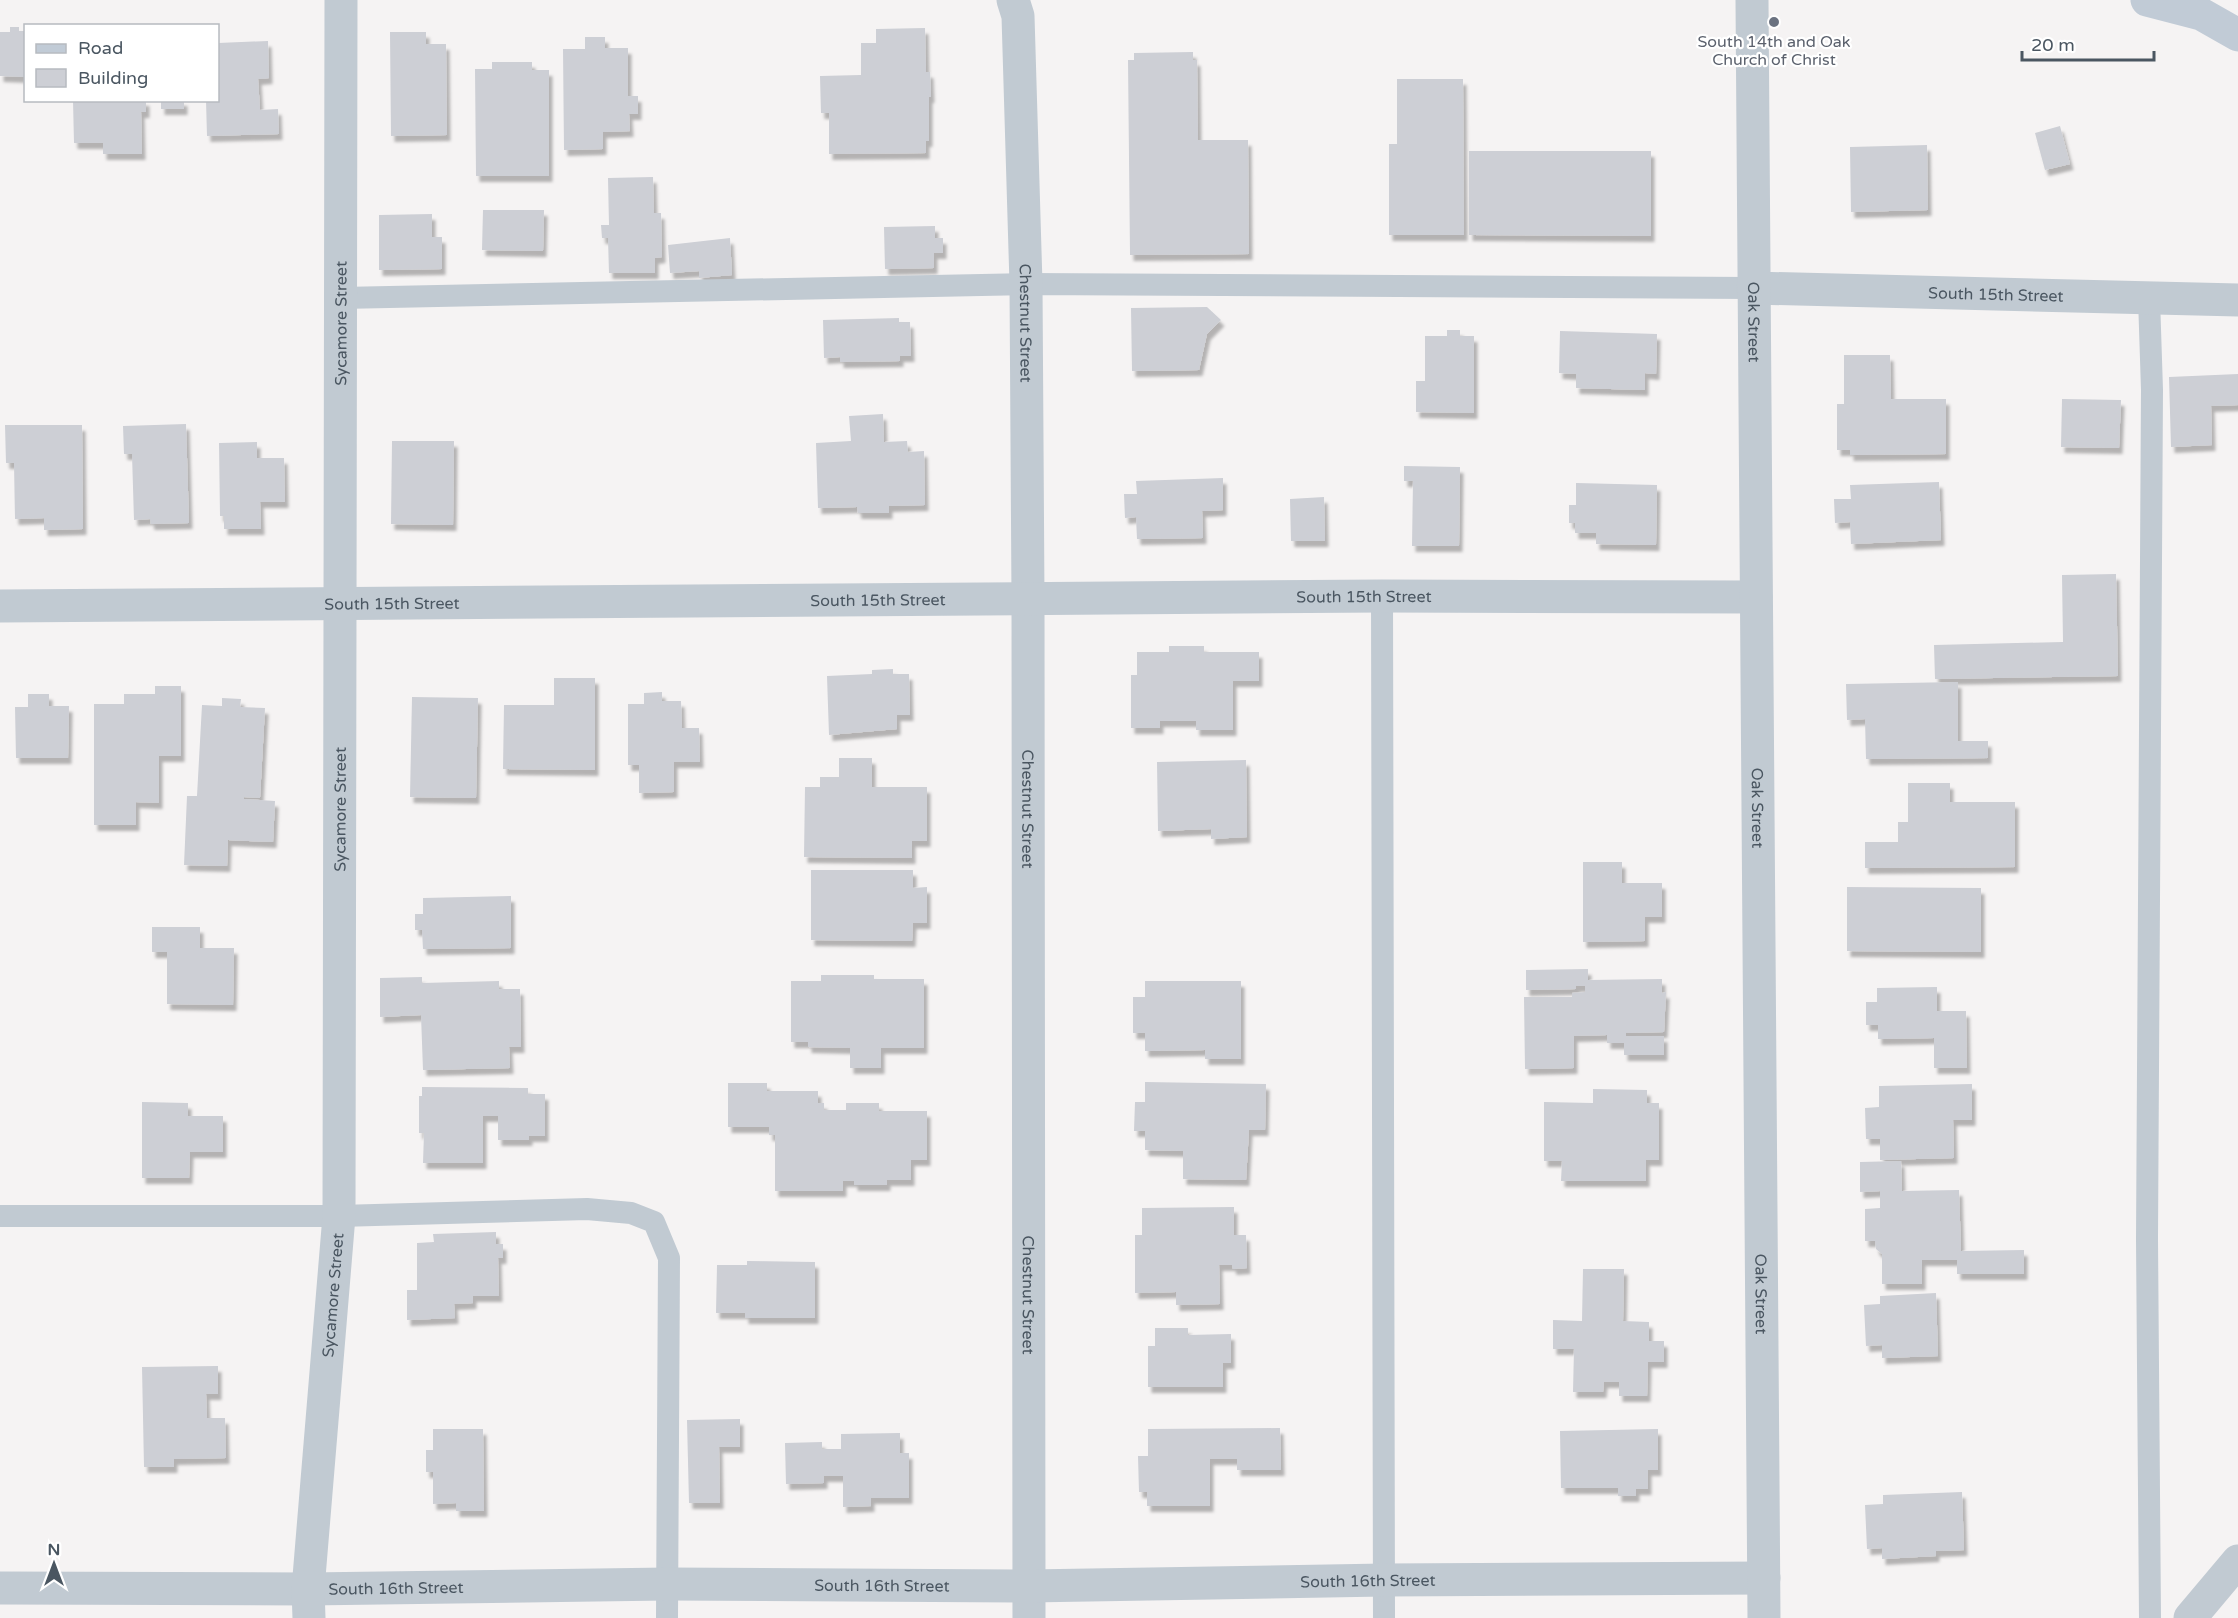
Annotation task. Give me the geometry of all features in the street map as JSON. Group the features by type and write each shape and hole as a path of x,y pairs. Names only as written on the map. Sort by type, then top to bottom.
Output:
{"main road":[{"path":"2147,0 2201,14 2238,35"}],"street":[{"name":"Sycamore Street","path":"308,1604 339,1216 342,604 341,0"},
{"name":"Chestnut Street","path":"1013,0 1018,16 1026,284 1029,1618"},
{"name":"Oak Street","path":"1752,0 1764,1618"},
{"name":"South 15th Street","path":"1753,288 2238,300"},
{"name":"South 15th Street","path":"0,606 1382,596 1756,597"},
{"path":"2190,1618 2238,1561"},
{"name":"South 16th Street","path":"0,1588 308,1604 667,1584 1029,1586 1384,1580 1764,1578"}],"lane":[{"path":"341,298 1026,284 1753,288"},
{"path":"2149,298 2152,390 2147,1251 2150,1618"},
{"path":"1382,596 1384,1618"},
{"path":"0,1216 339,1216 586,1209 631,1213 654,1222 669,1258 667,1618"}],"building":[{"path":"10,27 19,27 19,31 24,31 24,77 0,76 0,32 10,32"},
{"path":"925,28 926,72 930,72 931,97 929,97 929,141 926,141 926,153 829,154 829,113 821,113 820,76 861,75 861,43 876,43 876,29"},
{"path":"390,32 426,32 426,44 446,44 447,135 391,136"},
{"path":"585,37 605,37 605,48 628,48 628,96 638,96 638,114 629,114 630,131 603,132 603,149 564,150 563,49 585,49"},
{"path":"268,41 269,78 258,79 260,110 278,109 279,134 207,136 206,102 219,102 219,43"},
{"path":"1193,52 1193,60 1197,60 1198,140 1248,140 1249,254 1130,255 1128,60 1134,60 1134,53"},
{"path":"492,62 532,62 532,70 549,70 549,176 476,176 475,69 492,69"},
{"path":"1397,79 1463,79 1464,235 1389,235 1389,144 1397,144"},
{"path":"73,102 146,102 146,112 141,112 142,154 103,154 103,143 74,143"},
{"path":"161,102 184,102 184,109 161,109"},
{"path":"2060,126 2070,164 2045,170 2035,133"},
{"path":"1927,145 1928,210 1851,212 1850,147"},
{"path":"1469,151 1651,151 1651,236 1469,235"},
{"path":"653,177 654,213 661,213 662,257 655,258 655,273 609,273 608,238 602,238 601,225 609,225 608,178"},
{"path":"483,210 544,210 543,251 482,250"},
{"path":"432,214 432,237 442,237 442,269 379,270 379,215"},
{"path":"935,226 935,238 943,238 943,253 934,253 934,268 885,269 884,227"},
{"path":"730,238 732,275 699,278 699,271 670,273 668,245"},
{"path":"1207,307 1221,320 1207,334 1199,370 1132,371 1131,308"},
{"path":"899,318 899,322 910,322 911,356 900,356 900,361 840,362 840,357 824,358 823,320"},
{"path":"1447,330 1460,330 1460,336 1474,336 1474,413 1416,412 1416,381 1425,381 1425,336 1447,336"},
{"path":"1560,331 1657,334 1656,374 1645,373 1645,390 1576,388 1576,374 1559,373"},
{"path":"1844,355 1890,355 1891,399 1946,399 1946,454 1850,455 1850,450 1837,450 1837,404 1844,404"},
{"path":"2238,374 2238,405 2211,406 2212,445 2171,447 2169,377"},
{"path":"2062,399 2121,400 2119,448 2061,447"},
{"path":"883,414 884,442 907,441 908,452 924,451 925,505 889,506 889,513 858,513 857,507 818,508 816,443 851,441 849,416"},
{"path":"186,424 189,523 151,524 150,519 134,520 132,454 124,454 123,426"},
{"path":"5,425 82,425 83,529 44,530 44,518 15,519 14,463 6,463"},
{"path":"392,441 454,441 453,525 391,524"},
{"path":"257,442 257,458 284,458 285,502 260,502 261,529 224,529 224,516 220,516 219,443"},
{"path":"1404,466 1460,467 1459,546 1412,546 1413,481 1404,481"},
{"path":"1223,478 1223,510 1202,511 1203,538 1137,539 1136,517 1125,518 1124,494 1137,494 1136,481"},
{"path":"1939,482 1941,540 1851,544 1850,522 1835,523 1834,499 1851,499 1850,485"},
{"path":"1576,483 1657,485 1656,545 1596,544 1596,533 1575,533 1575,523 1569,523 1569,505 1576,505"},
{"path":"1324,497 1325,541 1291,541 1290,499"},
{"path":"2116,574 2118,676 1935,679 1934,645 2063,642 2062,575"},
{"path":"1169,646 1204,646 1204,652 1259,652 1259,681 1233,681 1233,730 1196,730 1196,721 1160,721 1160,728 1131,728 1131,675 1137,675 1137,652 1169,652"},
{"path":"893,669 893,674 909,674 910,715 897,715 897,729 829,735 827,676 872,674 872,670"},
{"path":"554,678 595,678 595,770 503,769 504,705 554,705"},
{"path":"1958,682 1958,741 1988,741 1988,758 1866,759 1865,719 1847,720 1846,684"},
{"path":"155,686 181,686 181,756 159,756 159,803 136,802 136,825 94,825 94,704 124,704 124,694 155,694"},
{"path":"662,692 662,701 681,701 682,728 699,728 700,762 674,762 674,792 639,793 639,765 628,765 628,704 644,704 644,693"},
{"path":"28,694 49,694 49,706 69,706 68,758 16,758 15,707 28,707"},
{"path":"412,697 478,698 476,798 410,797"},
{"path":"222,698 241,699 240,707 265,708 260,798 244,797 244,799 275,801 273,842 228,840 227,866 184,865 187,796 197,796 202,705 222,706"},
{"path":"839,758 872,758 872,787 927,787 927,841 912,841 912,858 804,857 805,787 820,787 820,777 839,777"},
{"path":"1246,760 1247,837 1211,839 1211,829 1158,831 1157,762"},
{"path":"1908,783 1950,783 1950,802 2015,802 2015,867 1865,868 1865,842 1898,842 1898,822 1908,822"},
{"path":"1583,862 1622,862 1622,883 1662,883 1662,917 1645,917 1645,941 1583,942"},
{"path":"811,870 913,870 913,888 927,887 927,923 913,923 912,941 811,940"},
{"path":"1847,887 1981,888 1981,952 1847,951"},
{"path":"511,896 511,948 423,949 422,930 415,930 415,914 423,914 423,898"},
{"path":"152,927 200,927 200,948 234,948 233,1005 167,1004 167,952 152,952"},
{"path":"1588,969 1588,980 1662,979 1662,993 1666,992 1664,1032 1626,1033 1626,1036 1664,1036 1664,1055 1624,1055 1624,1043 1607,1043 1607,1035 1574,1036 1574,1068 1525,1069 1524,997 1572,997 1572,993 1585,992 1585,986 1576,986 1576,989 1526,990 1526,970"},
{"path":"821,975 874,975 874,979 924,979 924,1048 881,1048 881,1068 850,1068 850,1048 808,1047 808,1042 791,1042 791,981 821,981"},
{"path":"422,977 422,983 499,981 499,989 520,989 521,1047 509,1047 510,1068 423,1070 421,1015 380,1017 380,978"},
{"path":"1145,981 1241,981 1241,1059 1205,1059 1205,1050 1145,1051 1145,1033 1133,1033 1133,997 1145,997"},
{"path":"1937,987 1937,1011 1966,1011 1967,1068 1934,1068 1934,1038 1878,1039 1878,1025 1866,1025 1866,1002 1877,1002 1877,988"},
{"path":"1145,1082 1266,1084 1265,1130 1249,1130 1246,1180 1183,1179 1183,1151 1145,1150 1145,1131 1134,1131 1135,1102 1145,1102"},
{"path":"728,1083 767,1083 767,1091 818,1091 818,1103 824,1103 824,1110 846,1110 846,1103 879,1103 879,1111 927,1111 927,1160 911,1160 911,1180 887,1180 887,1185 854,1185 854,1181 843,1181 843,1191 775,1191 775,1135 769,1135 769,1127 728,1127"},
{"path":"1972,1084 1972,1120 1953,1120 1954,1158 1880,1160 1880,1139 1866,1139 1865,1108 1879,1107 1879,1086"},
{"path":"422,1087 528,1088 528,1094 545,1094 545,1136 529,1136 529,1140 498,1140 498,1116 483,1116 483,1163 423,1163 424,1133 419,1133 419,1096 422,1096"},
{"path":"1593,1089 1647,1090 1647,1103 1659,1103 1659,1160 1646,1160 1646,1181 1561,1181 1562,1161 1544,1161 1544,1102 1593,1103"},
{"path":"142,1102 188,1103 188,1116 223,1116 223,1152 190,1152 189,1178 142,1178"},
{"path":"1901,1161 1902,1191 1959,1190 1961,1251 2024,1250 2024,1274 1957,1274 1957,1260 1922,1260 1922,1284 1882,1284 1882,1254 1876,1249 1875,1241 1865,1241 1865,1209 1880,1208 1880,1191 1860,1192 1860,1162"},
{"path":"1234,1207 1234,1235 1246,1235 1247,1268 1233,1269 1232,1265 1219,1265 1220,1304 1176,1305 1176,1292 1135,1293 1135,1235 1142,1235 1142,1208"},
{"path":"496,1232 496,1244 503,1244 503,1258 498,1258 499,1296 473,1296 473,1303 454,1304 455,1318 407,1320 407,1290 417,1290 417,1243 434,1242 433,1234"},
{"path":"747,1261 815,1262 815,1318 745,1318 745,1313 716,1313 717,1265 747,1265"},
{"path":"1583,1269 1624,1269 1623,1321 1649,1322 1649,1341 1664,1341 1664,1362 1648,1362 1647,1396 1619,1396 1619,1382 1604,1382 1603,1392 1573,1392 1574,1349 1553,1349 1553,1320 1582,1321"},
{"path":"1936,1293 1938,1356 1882,1358 1882,1345 1866,1346 1864,1305 1880,1304 1880,1296"},
{"path":"1155,1328 1188,1328 1188,1335 1231,1334 1231,1363 1223,1363 1223,1387 1148,1387 1148,1346 1155,1346"},
{"path":"218,1366 218,1394 206,1394 207,1418 225,1418 226,1458 174,1459 174,1467 144,1467 142,1367"},
{"path":"740,1419 740,1447 719,1447 720,1503 689,1503 687,1420"},
{"path":"1280,1428 1281,1470 1237,1470 1237,1459 1210,1459 1210,1506 1147,1506 1147,1492 1139,1492 1138,1456 1148,1456 1148,1429"},
{"path":"433,1429 483,1429 484,1511 456,1511 456,1503 433,1504 433,1472 426,1472 426,1450 433,1450"},
{"path":"1658,1429 1658,1470 1648,1470 1648,1489 1636,1489 1636,1496 1618,1496 1618,1488 1561,1488 1560,1431"},
{"path":"900,1433 900,1453 909,1453 909,1498 871,1498 871,1506 843,1507 843,1476 824,1476 824,1483 786,1484 785,1443 822,1442 822,1449 841,1449 841,1434"},
{"path":"1962,1492 1964,1550 1936,1551 1936,1556 1882,1559 1882,1548 1867,1549 1865,1505 1883,1504 1883,1495"}],"place":[{"name":"South 14th and Oak Church of Christ","path":"1774,22"}]}
